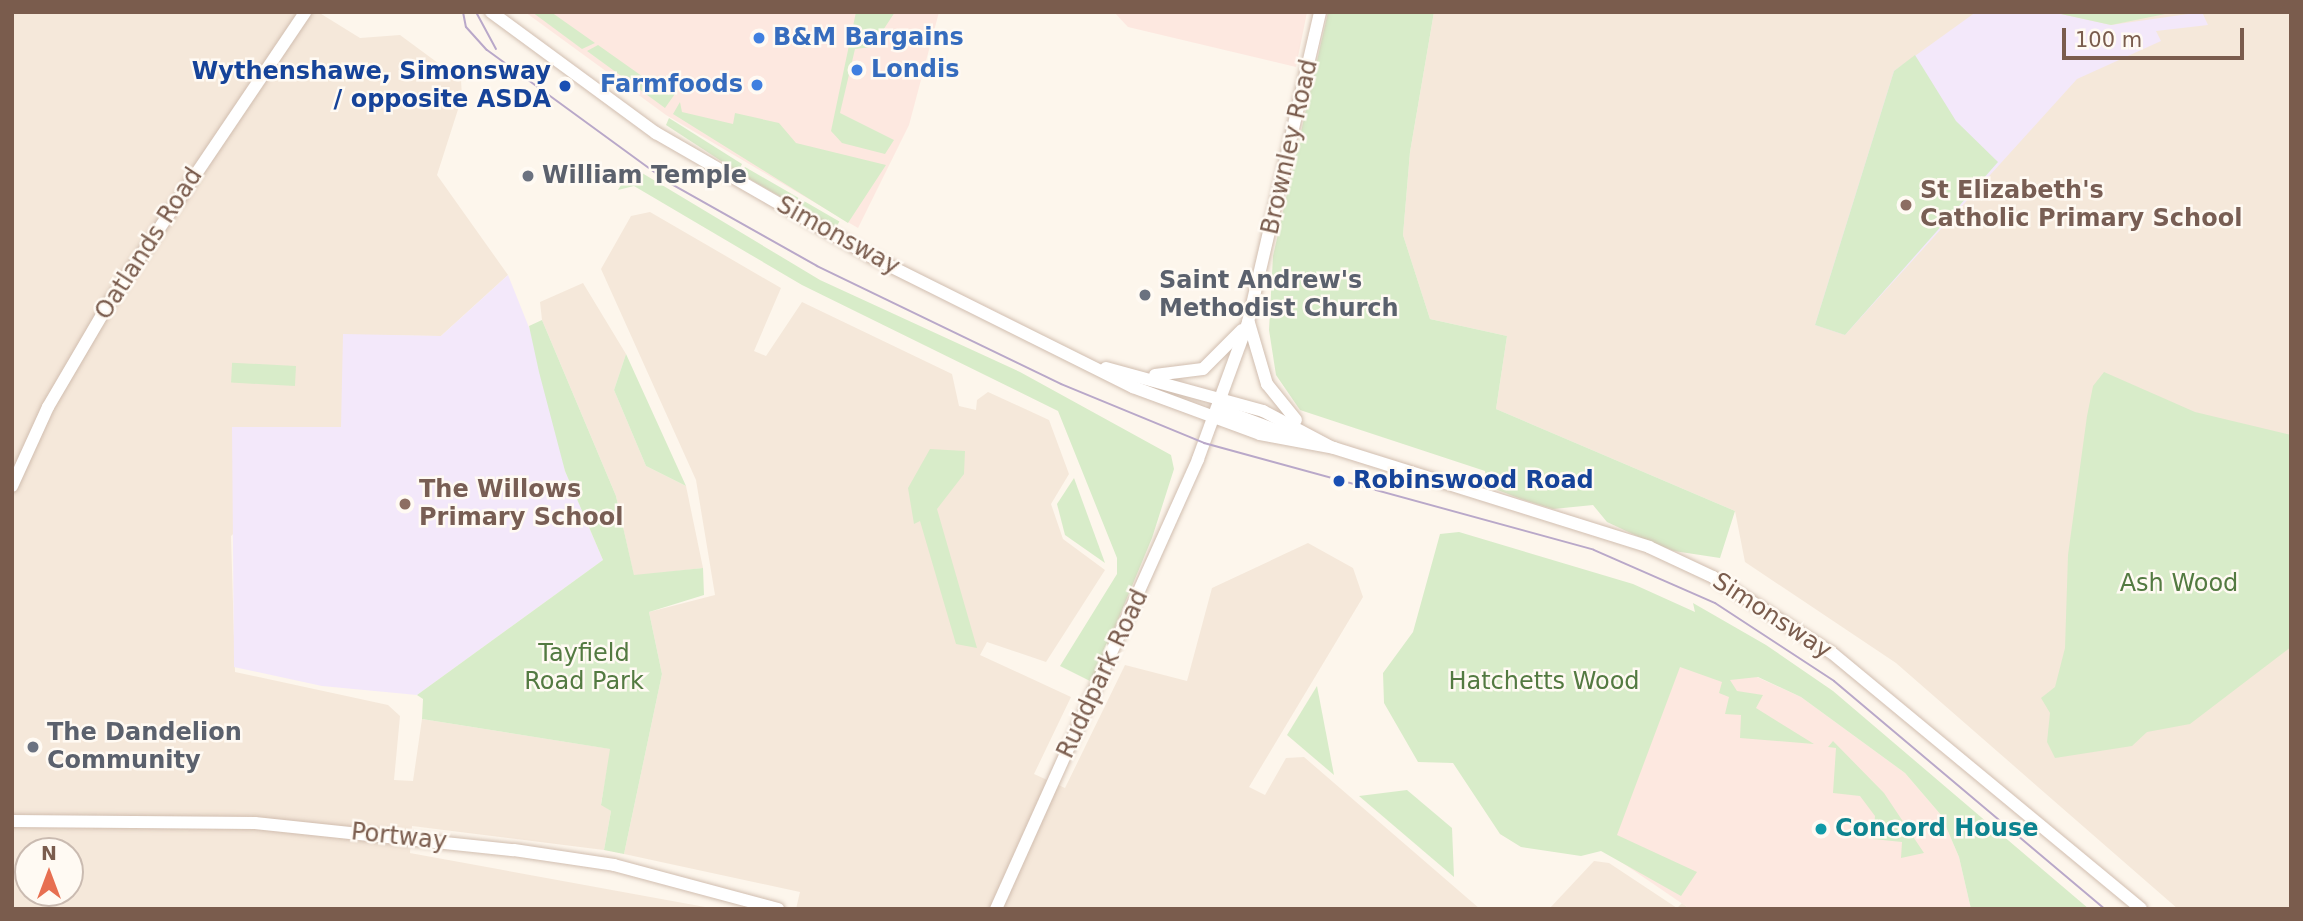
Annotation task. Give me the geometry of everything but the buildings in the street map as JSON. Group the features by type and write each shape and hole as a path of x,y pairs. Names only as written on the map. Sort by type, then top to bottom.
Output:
{"street":[{"name":"Oatlands Road","path":"12,486 48,407 109,303 305,12"},
{"name":"Simonsway","path":"491,12 656,133 870,256 1095,366 1212,419 1317,442 1649,548 1713,577 1832,653 2141,909"},
{"name":"Brownley Road","path":"1220,399 1248,322 1320,12"},
{"path":"1137,373 1203,369 1248,322 1270,390 1317,442"},
{"name":"Simonsway","path":"1095,366 1137,373 1220,399"},
{"path":"1220,399 1227,412 1317,442"},
{"name":"Ruddpark Road","path":"996,909 1206,439 1220,399"},
{"name":"Portway","path":"12,821 255,823 489,847 614,865 778,909"}],"shaded area":[{"path":"12,12 318,12 360,38 400,35 461,80 462,97 437,175 508,275 441,336 344,335 342,427 231,536 235,672 388,705 400,716 394,780 413,781 422,719 611,749 601,804 611,811 604,850 412,826 410,853 716,909 12,909"},
{"path":"525,12 939,12 909,125 858,228 666,115"},
{"path":"1114,12 1307,12 1296,67 1128,27"},
{"path":"1434,12 2291,12 2291,909 2178,909 1896,663 1745,562 1735,511 1496,409 1507,336 1430,319 1403,235 1410,152"},
{"name":"St Elizabeth's Catholic Primary School","path":"1976,12 2052,12 2111,25 2202,12 2208,25 2156,31 2161,41 2077,79 1845,335 1815,325 1894,71"},
{"path":"650,212 781,288 754,351 766,356 802,302 952,374 959,406 976,410 977,400 988,392 1049,420 1069,474 1051,504 1063,539 1105,570 1046,662 987,642 980,655 1071,697 1034,774 1065,788 1125,665 1187,681 1212,588 1308,543 1353,568 1363,597 1249,787 1265,795 1286,758 1304,757 1480,909 796,909 800,892 624,854 662,674 649,612 715,595 696,480 601,269 631,216"},
{"name":"The Willows Primary School","path":"508,275 540,355 565,471 603,560 417,695 322,686 234,667 232,427 341,427 343,334 441,336"},
{"path":"583,283 626,354 614,390 646,466 686,486 703,568 634,576 616,496 542,320 540,302"},
{"path":"1682,643 1801,697 1905,773 1941,815 1959,857 1971,909 1690,909 1611,855 1610,828"},
{"path":"1594,861 1609,863 1677,908 1682,903 1690,909 1549,909"}],"green space":[{"path":"532,12 551,12 595,43 582,49"},
{"path":"856,12 895,12 872,47 855,49 840,113 894,140 885,154 842,143 831,131"},
{"path":"1328,12 1434,12 1410,152 1403,235 1430,319 1507,336 1496,409 1735,511 1720,558 1674,551 1639,537 1607,522 1593,505 1553,509 1521,499 1487,486 1485,471 1300,410 1276,375 1269,330 1273,256"},
{"path":"2052,12 2175,12 2111,25"},
{"path":"598,45 663,91 668,85 677,91 665,108 587,51"},
{"path":"1915,55 1956,121 1998,162 1845,335 1815,325 1894,71"},
{"path":"680,102 682,112 733,124 735,113 779,123 796,143 886,165 848,223 673,114"},
{"path":"669,118 742,164 738,172 666,125"},
{"path":"632,167 820,280 1020,372 1171,455 1174,469 1152,538 1092,682 1060,666 1117,574 1117,558 1058,411 802,285 634,186 618,190"},
{"path":"745,167 839,221 835,228 741,174"},
{"name":"Tayfield Road Park","path":"542,320 616,496 634,575 703,568 704,595 649,612 662,674 624,854 604,850 611,811 601,805 610,749 422,719 423,699 417,695 603,560 565,471 539,372 529,326"},
{"path":"626,354 686,486 646,466 614,390"},
{"path":"232,363 296,366 295,386 231,383"},
{"name":"Ash Wood","path":"2104,372 2195,412 2291,435 2291,647 2190,724 2147,732 2132,746 2055,758 2047,742 2050,713 2041,698 2055,687 2065,648 2068,555 2087,416 2093,386"},
{"path":"930,449 965,451 964,474 937,509 977,648 956,644 920,521 914,524 908,488"},
{"path":"1074,478 1105,563 1065,535 1057,504"},
{"name":"Hatchetts Wood","path":"1459,532 1633,584 1695,612 1693,603 1766,645 1833,691 2089,909 1971,909 1959,857 1941,815 1905,773 1801,697 1758,677 1730,680 1737,691 1763,695 1756,708 1814,744 1740,738 1741,715 1725,714 1729,697 1719,693 1722,682 1680,667 1617,835 1697,872 1681,896 1601,851 1581,856 1521,847 1500,834 1453,763 1418,762 1384,703 1383,673 1413,632 1440,534"},
{"path":"1317,686 1334,775 1287,735"},
{"path":"1833,741 1884,793 1924,853 1901,858 1902,842 1873,839 1875,816 1860,796 1833,793 1836,748 1828,747"},
{"path":"1407,790 1452,828 1454,877 1359,796"}],"tram line":[{"path":"463,12 466,27 487,50 668,182 817,266 1061,384 1204,443 1594,550 1715,603 1834,681 2105,909"},
{"path":"476,12 496,49"}],"place":[{"name":"B&M Bargains","path":"759,38"},
{"name":"Londis","path":"857,70"},
{"name":"Farmfoods","path":"757,85"},
{"name":"Wythenshawe, Simonsway / opposite ASDA","path":"565,86"},
{"name":"William Temple","path":"528,176"},
{"name":"St Elizabeth's Catholic Primary School","path":"1906,205"},
{"name":"Saint Andrew's Methodist Church","path":"1145,295"},
{"name":"Robinswood Road","path":"1339,481"},
{"name":"The Willows Primary School","path":"405,504"},
{"name":"The Dandelion Community","path":"33,747"},
{"name":"Concord House","path":"1821,829"}]}
